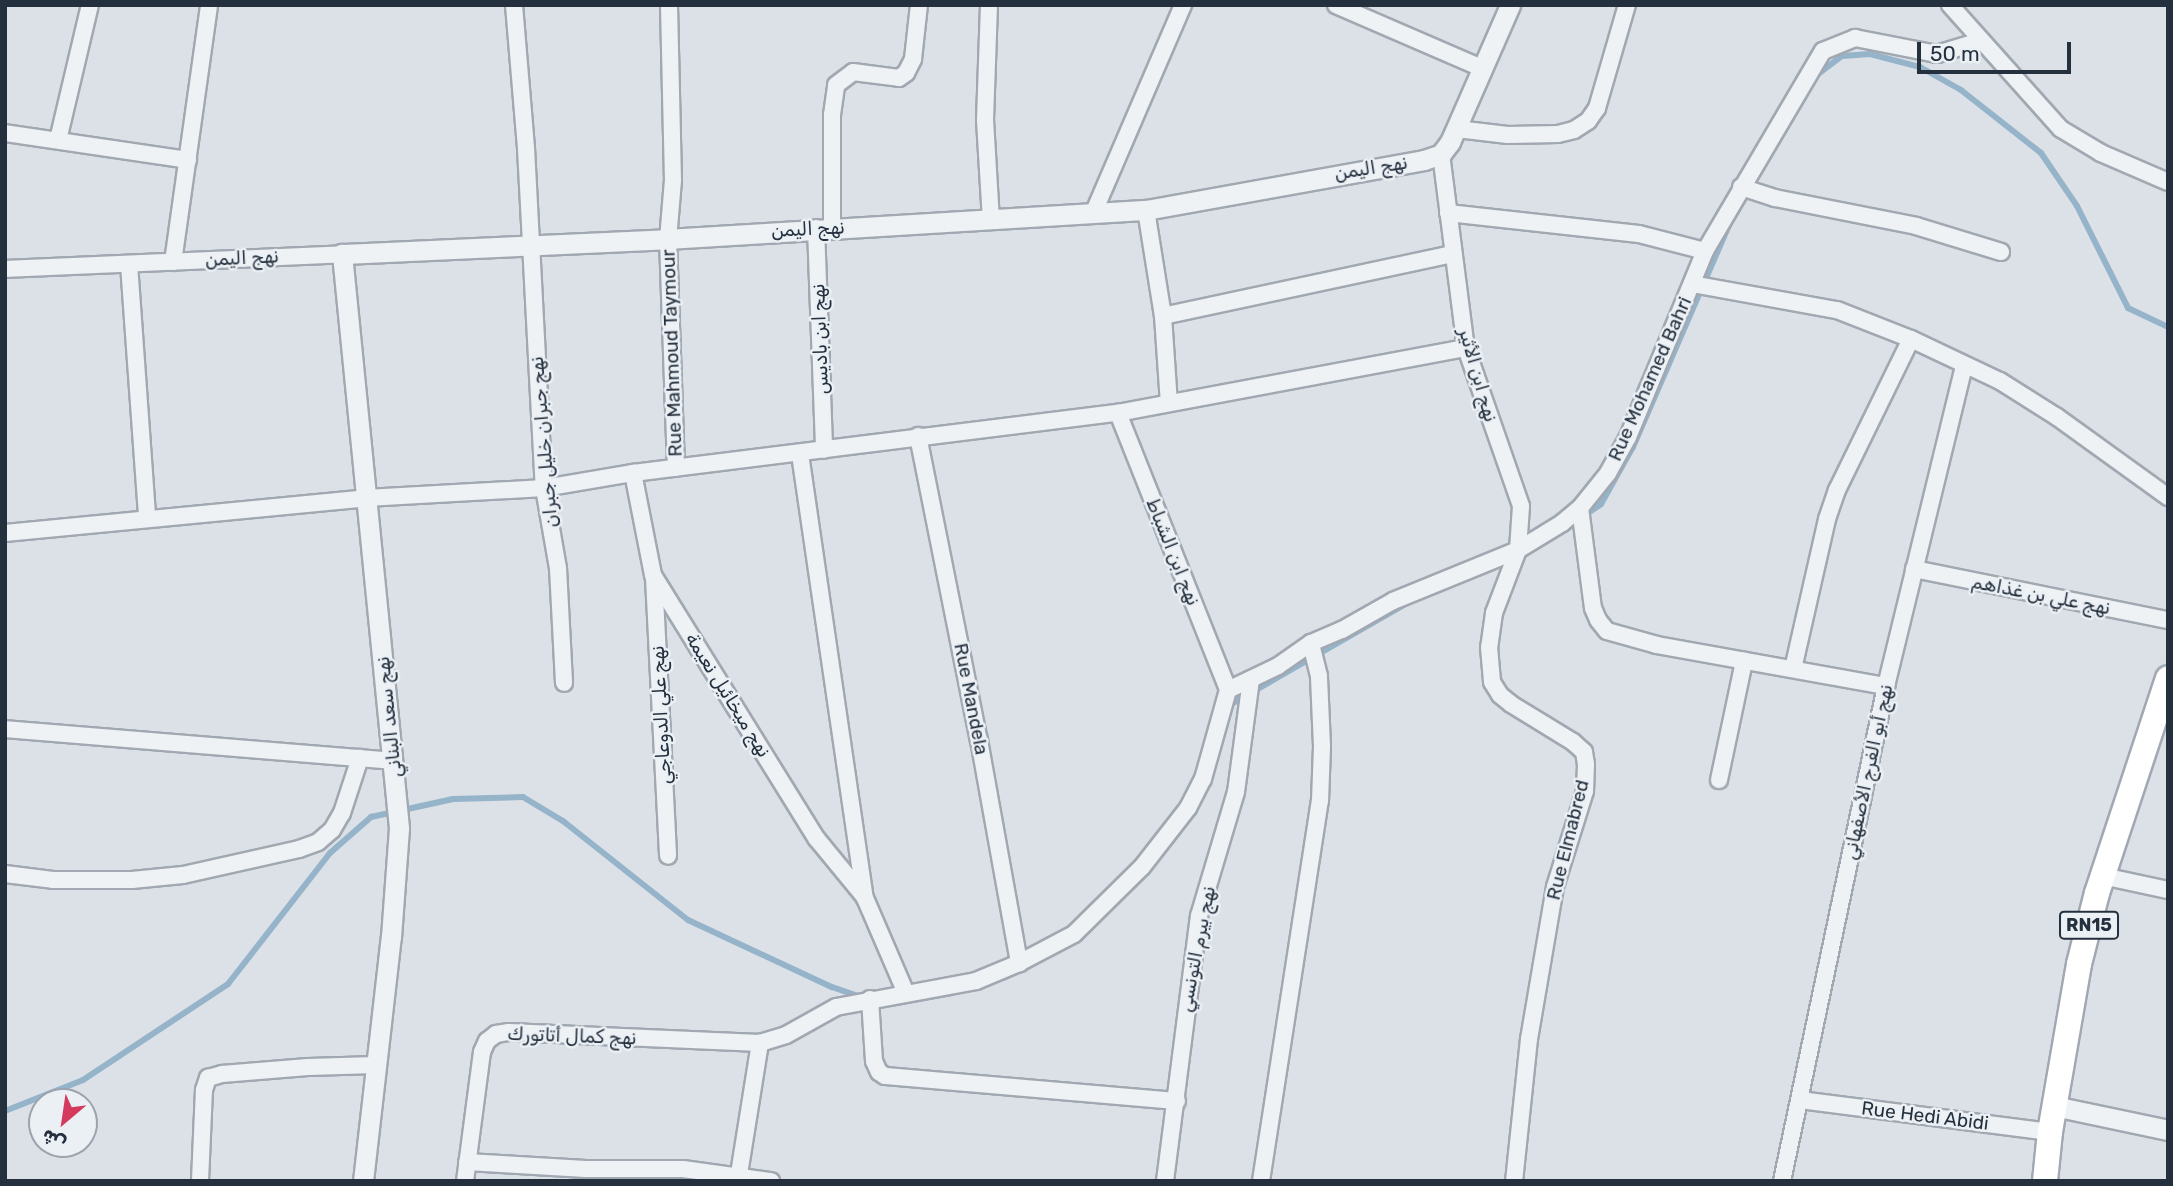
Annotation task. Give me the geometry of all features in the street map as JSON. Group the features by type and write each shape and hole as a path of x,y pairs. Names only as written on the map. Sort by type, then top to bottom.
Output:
{"main road":[{"name":"RN15","path":"2045,1181 2054,1106 2080,964 2103,876 2168,678"}],"street":[{"path":"58,140 90,5"},
{"name":"نهج جبران خليل جبران","path":"514,5 527,148 544,488 558,568 564,683"},
{"name":"Rue Mahmoud Taymour","path":"669,5 673,180 668,239 676,468"},
{"name":"نهج ابن باديس","path":"824,450 824,228 836,85 844,76 853,72 899,78 906,73 913,59 919,5"},
{"path":"989,5 985,120 991,221"},
{"path":"1093,214 1183,5"},
{"path":"1336,5 1484,69"},
{"path":"1441,154 1457,129 1510,5"},
{"path":"1457,129 1508,135 1558,134 1574,130 1588,121 1597,108 1628,5"},
{"path":"1950,5 2061,129 2101,153 2168,182"},
{"path":"173,261 207,6"},
{"name":"Rue Mohamed Bahri","path":"1228,690 1279,666 1311,643 1393,601 1518,550 1580,508 1608,473 1628,438 1705,251 1819,57 1829,46 1855,37 1937,54 1980,41"},
{"path":"5,133 188,160"},
{"name":"نهج اليمن","path":"5,270 668,239 1146,210 1441,154"},
{"name":"نهج ابن الأثير","path":"1441,154 1466,348 1516,487 1522,520 1518,550"},
{"path":"1741,187 1775,198 1916,226 2001,252"},
{"path":"1146,210 1163,316 1169,403"},
{"path":"1448,213 1639,234 1705,251"},
{"name":"نهج سعد البناني","path":"342,254 397,786 399,828 391,937 363,1181"},
{"path":"1163,316 1452,254"},
{"path":"129,264 148,518"},
{"path":"1692,284 1837,310 1911,339 2000,381 2057,417 2168,497"},
{"path":"1793,669 1826,519 1837,490 1911,339"},
{"path":"5,540 6,533 148,518 366,498 544,488 633,473 1118,413 1466,348"},
{"name":"نهج أبو الفرج الأصفهاني","path":"1782,1181 1886,686 1965,366"},
{"name":"نهج ابن الشباط","path":"1118,413 1228,690"},
{"name":"Rue Mandela","path":"918,436 979,740 1019,963"},
{"path":"800,454 865,898 906,993"},
{"name":"نهج ميخائيل نعيمة","path":"633,473 653,575 817,839 865,898"},
{"path":"1580,508 1593,608 1598,621 1607,631 1657,645 1886,686"},
{"name":"Rue Elmabred","path":"1514,1181 1529,1039 1555,887 1584,791 1586,764 1584,752 1573,742 1511,704 1492,682 1489,647 1494,613 1518,550"},
{"name":"نهج علي بن غذاهم","path":"1914,569 2168,620"},
{"name":"نهج علي الدوعاجي","path":"653,575 668,856"},
{"path":"1261,1181 1320,801 1322,746 1318,676 1311,643"},
{"path":"1719,780 1744,661"},
{"name":"نهج بيرم التونسي","path":"1166,1181 1177,1101 1183,1027 1199,916 1236,792 1251,679"},
{"path":"739,1174 760,1043 786,1035 836,1007 976,981 1019,963 1074,933 1142,867 1181,819 1203,779 1228,690"},
{"path":"5,729 393,761"},
{"path":"5,874 53,880 132,880 183,875 299,849 318,842 332,830 342,813 360,758"},
{"path":"2103,876 2168,890"},
{"path":"870,999 874,1061 879,1072 885,1076 1177,1101"},
{"name":"نهج كمال أتاتورك","path":"465,1181 482,1052 487,1041 496,1034 760,1043"},
{"path":"200,1181 204,1090 208,1078 222,1074 308,1066 376,1065"},
{"name":"Rue Hedi Abidi","path":"1800,1100 2050,1132"},
{"path":"2054,1106 2168,1130"},
{"path":"467,1162 680,1175 739,1174 771,1181"}],"waterway":[{"path":"1814,77 1842,56 1870,54 1920,67 1961,90 2041,153 2077,206 2128,308 2168,327"},
{"path":"1582,517 1601,504 1633,447 1730,223"},
{"path":"1228,706 1407,603"},
{"path":"5,1111 83,1080 228,984 330,853 371,817 453,799 523,797 563,821 688,920 832,987 864,998"},
{"path":"1003,978 1028,967"},
{"path":"891,1004 952,993"}]}
